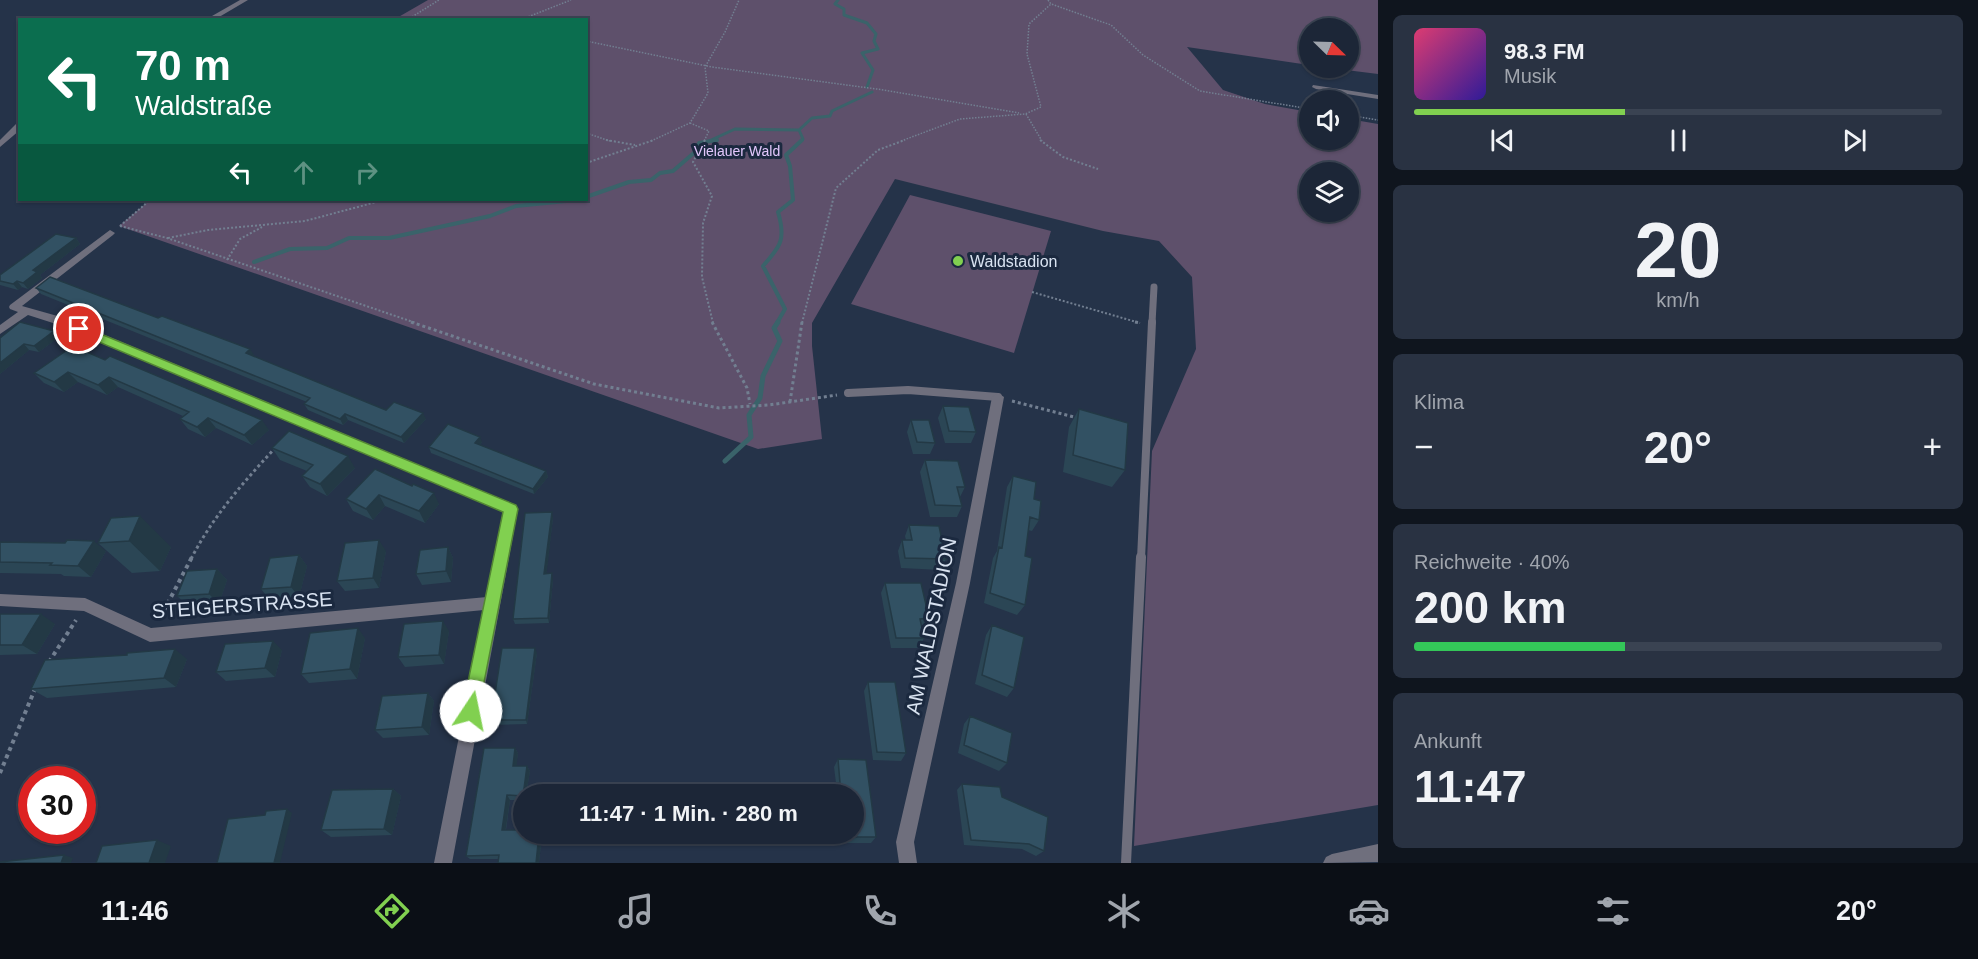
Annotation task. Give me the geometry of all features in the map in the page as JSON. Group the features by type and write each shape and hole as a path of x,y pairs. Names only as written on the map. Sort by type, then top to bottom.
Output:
{"street":[{"path":"211,18 245,0"},
{"path":"1316,87 1378,97"},
{"path":"0,145 18,127"},
{"path":"110,233 14,307 57,320 511,509 491,603 443,863"},
{"path":"0,330 26,311"},
{"name":"AM WALDSTADION","path":"908,863 905,842 963,583 998,398"},
{"name":"STEIGERSTRASSE","path":"0,600 85,605 150,635 491,603"},
{"path":"1332,863 1378,853"}],"lane":[{"path":"1126,863 1154,287"},
{"path":"848,393 908,390 998,398"}],"path":[{"path":"410,18 439,0"},
{"path":"526,18 571,0"},
{"path":"588,162 637,146 690,123 708,93 705,67 725,33 739,0"},
{"path":"1048,0 1051,4 1111,25 1143,55 1200,91 1299,107"},
{"path":"790,402 802,322 836,188 878,150 960,119 1025,114 1041,107 1027,54 1029,24 1051,4"},
{"path":"588,42 642,56 705,67 839,84 1025,114"},
{"path":"1025,114 1040,140 1063,157 1098,169"},
{"path":"1359,117 1378,120"},
{"path":"690,123 709,131 693,162 712,196 704,223 702,277 710,318 747,388 752,405"},
{"path":"588,134 613,142 637,146"},
{"path":"149,201 119,226 167,238 594,384 719,408 770,405 848,393"},
{"path":"167,238 208,230 305,221 380,201"},
{"path":"227,260 234,244 247,233 267,226"},
{"path":"1032,292 1142,323"},
{"path":"998,398 1086,421"},
{"path":"150,635 206,530 235,490 278,443"},
{"path":"43,672 85,605"},
{"path":"0,773 39,682"}],"green space":[{"name":"Vielauer Wald","path":"428,0 1378,0 1378,74 1359,72 1359,18 1299,18 1299,64 1187,47 1223,90 1265,104 1299,110 1299,150 1359,150 1359,121 1378,124 1378,805 1134,846 1152,451 1196,349 1192,277 1159,241 1103,231 895,179 812,323 812,346 822,439 758,449 119,226 149,201 588,201 588,18 397,18"},
{"name":"Waldstadion","path":"910,195 1051,231 1014,353 851,304"}],"building":[{"path":"56,234 76,238 33,270 37,272 23,283 17,281 13,284 0,281 0,275"},
{"path":"50,277 158,318 162,316 250,349 246,353 386,410 394,402 423,413 401,437 345,414 340,419 304,404 310,398 36,288"},
{"path":"20,322 54,331 34,346 24,344 0,363 0,338"},
{"path":"73,346 105,360 110,356 262,420 244,435 208,418 197,427 180,419 189,412 109,377 98,385 68,372 54,382 34,373"},
{"path":"943,406 969,407 976,432 949,431"},
{"path":"1079,409 1128,423 1125,470 1073,455"},
{"path":"911,420 929,420 935,443 917,442"},
{"path":"448,424 480,437 475,443 546,471 533,489 429,447"},
{"path":"289,431 348,456 320,484 302,476 313,465 272,448"},
{"path":"925,460 958,461 965,487 957,487 962,506 935,505"},
{"path":"375,469 412,486 413,484 434,493 419,511 379,495 366,509 346,499"},
{"path":"1013,476 1036,482 1034,499 1041,501 1039,520 1030,517 1025,556 1032,558 1025,605 990,593 999,547 1002,548"},
{"path":"552,512 544,574 552,573 548,618 513,619 525,513"},
{"path":"140,516 129,541 98,543 111,518"},
{"path":"909,525 939,526 946,559 905,558 902,540 912,540"},
{"path":"67,540 94,541 78,566 0,562 0,542 65,543"},
{"path":"379,540 373,578 337,581 345,543"},
{"path":"448,547 446,571 416,574 420,550"},
{"path":"299,555 291,587 261,589 270,558"},
{"path":"217,569 209,594 177,596 187,571"},
{"path":"885,583 921,583 929,618 920,619 924,638 896,638"},
{"path":"0,614 41,614 22,645 0,645"},
{"path":"443,621 439,655 398,657 404,624"},
{"path":"992,625 1024,637 1014,688 982,675"},
{"path":"358,628 350,669 301,674 310,633"},
{"path":"273,641 265,668 216,672 225,644"},
{"path":"502,648 535,648 526,720 491,720"},
{"path":"175,649 164,678 31,689 45,660 127,655 127,653"},
{"path":"868,682 895,682 906,753 877,752"},
{"path":"428,693 422,727 375,730 382,696"},
{"path":"970,716 1012,733 1007,763 964,745"},
{"path":"484,748 515,748 513,766 527,766 525,784 513,784 513,795 507,795 502,830 513,830 513,844 538,844 536,863 498,863 499,855 466,856"},
{"path":"838,759 866,760 876,837 864,837 864,784 829,783 840,783"},
{"path":"962,784 1000,787 1002,797 1048,817 1044,851 1029,844 971,840"},
{"path":"393,789 384,829 321,830 332,790"},
{"path":"287,809 274,863 217,863 228,819 265,815 266,811"},
{"path":"157,840 149,863 96,863 102,846"},
{"path":"64,855 61,863 0,863 0,862"}],"waterway":[{"path":"838,0 835,4 844,9 844,15 867,23 876,34 874,41 878,49 862,53 873,70 867,87"},
{"path":"799,130 812,118 830,116 832,111 872,92"},
{"path":"709,141 735,129 799,130"},
{"path":"799,130 802,140"},
{"path":"588,196 629,182 651,180 660,173 673,171 695,152 699,143 717,140"},
{"path":"777,323 785,309 763,266 778,247 782,236 778,212 793,200 790,166 786,155 802,140"},
{"path":"254,262 290,249 327,248 349,238 389,238 490,216 516,206 566,201"},
{"path":"725,461 751,437 749,415 760,398 763,376 780,341 774,328 778,322"}],"place":[{"name":"Waldstadion","path":"958,261"}],"route":[{"path":"79,329 511,509 471,711"}]}
